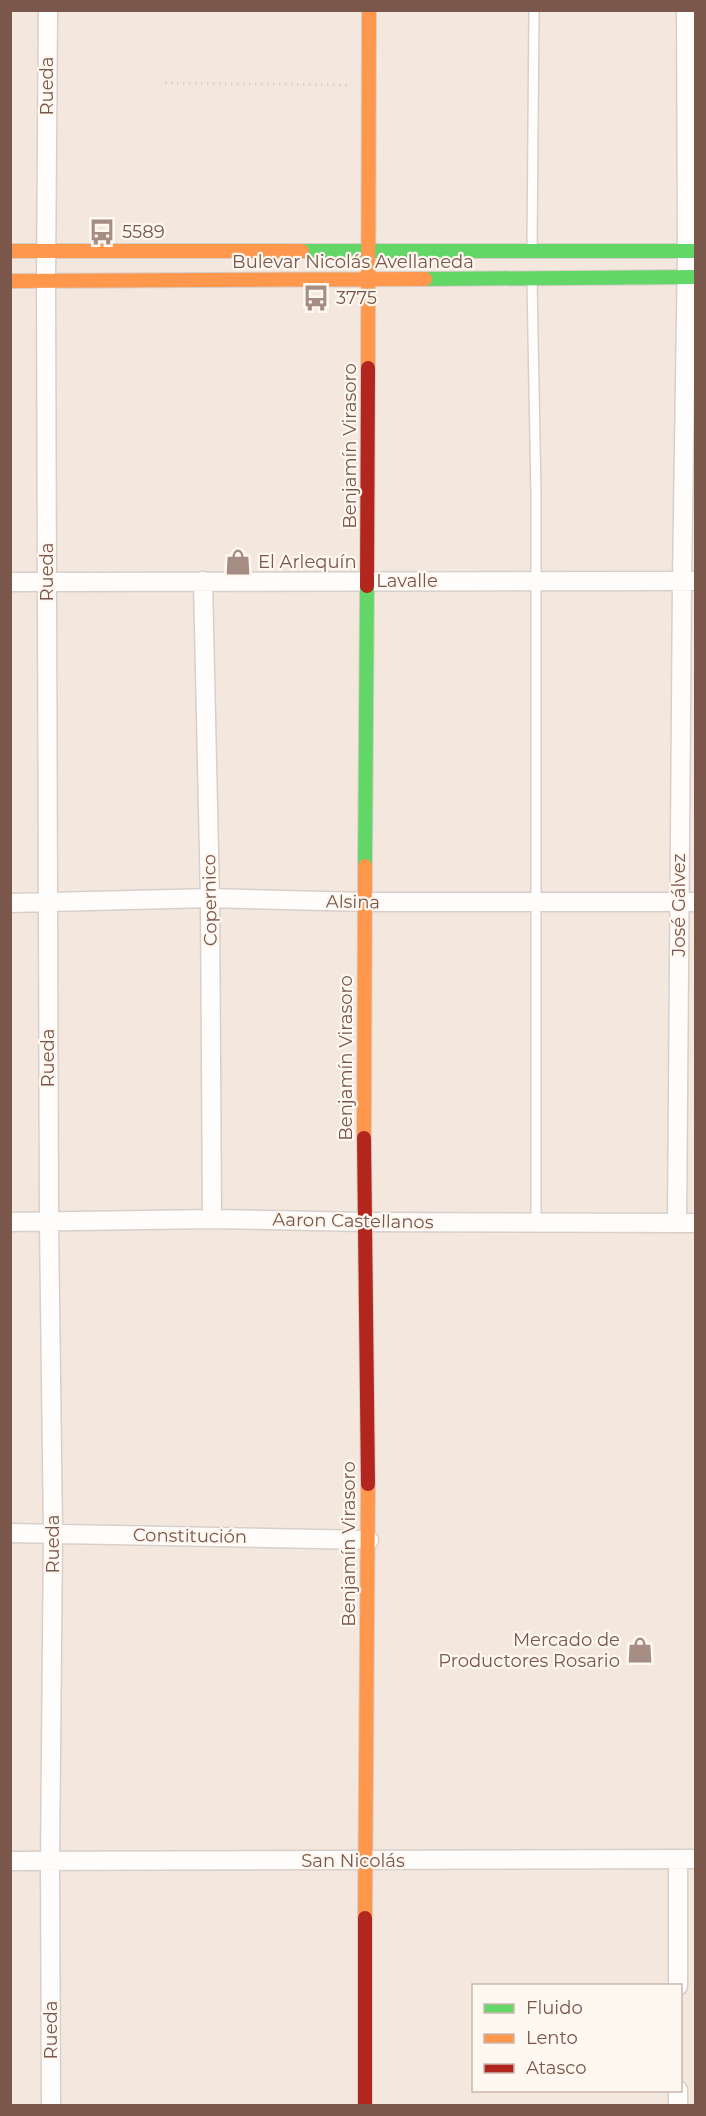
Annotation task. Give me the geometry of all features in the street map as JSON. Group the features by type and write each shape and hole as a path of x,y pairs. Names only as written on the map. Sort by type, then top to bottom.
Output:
{"street":[{"name":"Rueda","path":"48,10 46,251 48,1222 53,1533 50,1862 51,2106"},
{"name":"Benjamín Virasoro","path":"365,2106 369,1540 364,1222 369,10"},
{"name":"José Gálvez","path":"677,1223 687,902 691,98 686,10"},
{"name":"Bulevar Nicolás Avellaneda","path":"10,251 369,251 532,266 691,277"},
{"name":"Bulevar Nicolás Avellaneda","path":"10,281 369,279 691,251"},
{"name":"Copernico","path":"203,581 210,898 212,1219"},
{"name":"Lavalle","path":"10,582 689,581"},
{"name":"Alsina","path":"10,903 210,898 365,902 687,902"},
{"name":"Aaron Castellanos","path":"10,1222 212,1219 696,1223"},
{"name":"Constitución","path":"10,1533 369,1540"},
{"name":"San Nicolás","path":"10,1861 687,1860"},
{"path":"678,1984 687,1860"}],"lane":[{"path":"534,10 532,266 536,581 536,1223"}],"path":[{"path":"165,83 369,85"}],"shaded area":[{"path":"11,11 695,11 695,2105 11,2106"}],"traffic: fast":[{"path":"302,251 696,251"},
{"path":"425,279 696,277"},
{"path":"365,866 367,586"}],"traffic: slow":[{"path":"368,368 369,10"},
{"path":"10,251 302,251"},
{"path":"10,281 425,279"},
{"path":"364,1138 365,866"},
{"path":"365,1918 368,1484"}],"traffic: jam":[{"path":"367,586 368,368"},
{"path":"364,1138 368,1484"},
{"path":"365,1918 365,2106"}],"place":[{"name":"5589","path":"102,232"},
{"name":"3775","path":"316,298"},
{"name":"El Arlequín","path":"238,562"},
{"name":"Mercado de Productores Rosario","path":"640,1650"}]}
